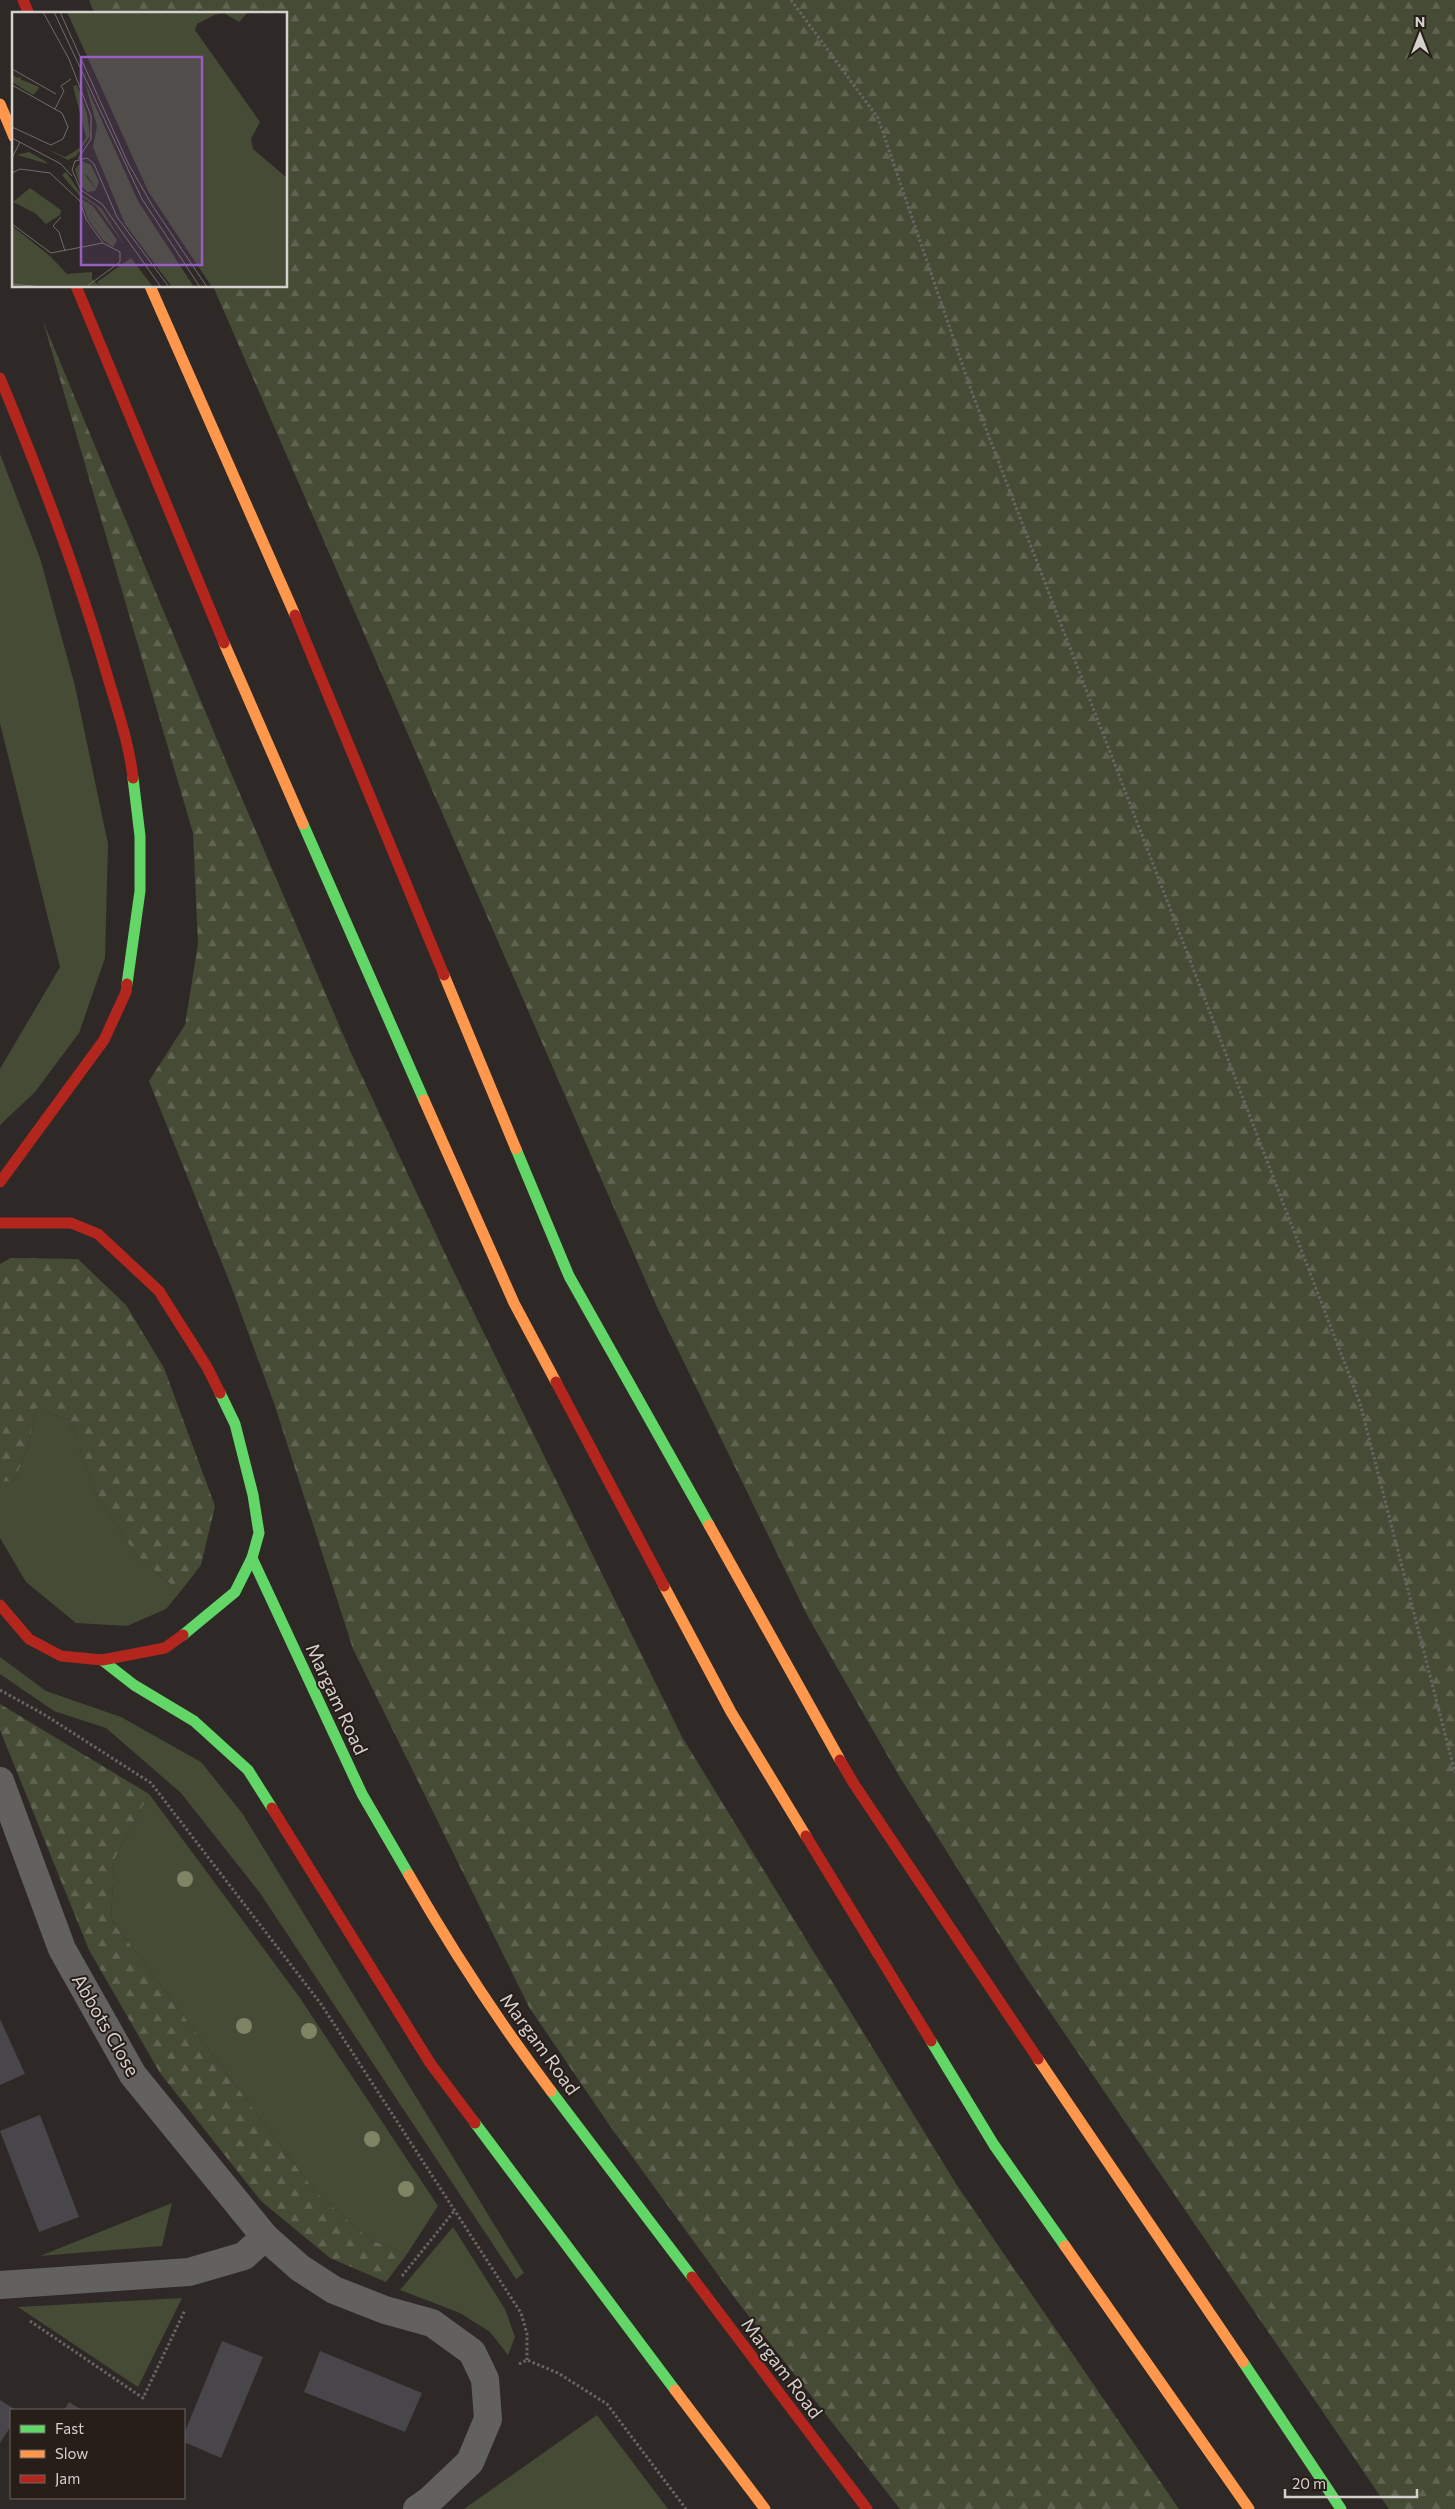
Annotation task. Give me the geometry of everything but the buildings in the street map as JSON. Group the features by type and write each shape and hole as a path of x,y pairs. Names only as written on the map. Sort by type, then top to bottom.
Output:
{"main road":[{"path":"23,0 28,12"},
{"path":"0,104 12,132"},
{"path":"77,288 254,714 514,1303 731,1712 988,2137 1249,2509"},
{"path":"151,288 264,542 569,1276 854,1784 1341,2509"},
{"path":"0,378 48,494 92,623 118,714 132,770 139,826 140,891 126,992 104,1040 0,1182"},
{"path":"0,1223 71,1223 98,1234 159,1291 207,1367 235,1424 253,1495 260,1533 252,1558 235,1592 206,1618 165,1648 102,1660 62,1656 29,1639 0,1605"},
{"name":"Margam Road","path":"252,1558 362,1794 436,1922 513,2040 867,2509"},
{"path":"102,1660 134,1685 194,1721 248,1770 430,2063 764,2509"}],"street":[{"name":"Abbots Close","path":"0,1782 62,1949 133,2075 265,2237 300,2268 334,2290 385,2310 432,2324 472,2352 485,2379 488,2419 470,2462 430,2500 417,2509"},
{"path":"0,2285 189,2272 244,2256 265,2237"}],"path":[{"path":"791,0 878,118 971,390 1356,1393 1455,1773"},
{"path":"0,1690 44,1714 151,1783 321,2004 521,2313 527,2334 527,2360"},
{"path":"385,2310 394,2287 455,2210"},
{"path":"22,2316 143,2398 194,2290 189,2272"},
{"path":"485,2379 527,2360 558,2373 607,2404 686,2509"}],"green space":[{"path":"89,0 1455,0 1455,2509 1389,2509 1022,1971 901,1779 808,1617 657,1307 214,288 288,288 288,12 94,12"},
{"path":"43,321 228,766 351,1053 450,1264 682,1737 958,2187 1179,2509 900,2509 737,2301 610,2126 529,2007 353,1649 274,1403 230,1283 149,1081 185,1025 198,944 193,833"},
{"path":"0,454 40,558 75,686 108,844 105,958 79,1033 35,1092 0,1125 0,1069 60,967 0,723"},
{"path":"11,1258 78,1259 126,1305 164,1368 215,1506 201,1565 180,1592 137,1556 98,1498 69,1420 36,1408 29,1445 14,1481 0,1482 0,1264"},
{"path":"36,1408 69,1420 98,1498 137,1556 180,1592 166,1609 127,1626 76,1623 26,1582 0,1538 0,1482 14,1481 29,1445"},
{"path":"0,1657 46,1691 121,1717 201,1762 242,1813 524,2273 516,2279 260,1893 181,1793 106,1728 54,1711 0,1674"},
{"path":"0,1704 149,1794 114,1860 111,1919 314,2190 370,2240 407,2254 386,2282 330,2258 261,2201 160,2073 89,1950 0,1730"},
{"path":"149,1794 300,1998 438,2206 407,2254 370,2240 314,2190 111,1919 114,1860"},
{"path":"172,2203 162,2246 40,2256"},
{"path":"453,2227 505,2309 515,2337 508,2355 490,2332 460,2313 400,2290"},
{"path":"182,2298 138,2387 18,2307"},
{"path":"597,2415 668,2509 464,2509"}],"traffic: fast":[{"path":"127,984 140,891 140,836 133,778"},
{"path":"303,824 424,1100"},
{"path":"516,1149 569,1276 709,1525"},
{"path":"183,1635 235,1592 252,1558 259,1533 253,1495 235,1424 220,1393"},
{"path":"252,1558 362,1794 409,1875"},
{"path":"102,1660 134,1685 194,1721 248,1770 272,1808"},
{"path":"931,2041 994,2145 1065,2246"},
{"path":"551,2091 692,2277"},
{"path":"475,2123 675,2390"},
{"path":"1243,2362 1341,2509"}],"traffic: slow":[{"path":"0,104 12,132"},
{"path":"151,288 295,615"},
{"path":"224,643 303,824"},
{"path":"444,975 516,1149"},
{"path":"424,1100 514,1303 556,1382"},
{"path":"709,1525 840,1760"},
{"path":"664,1586 731,1712 806,1836"},
{"path":"409,1875 477,1985 551,2091"},
{"path":"1038,2059 1243,2362"},
{"path":"1065,2246 1249,2509"},
{"path":"675,2390 765,2509"}],"traffic: jam":[{"path":"23,0 28,12"},
{"path":"77,288 224,643"},
{"path":"0,378 29,450 83,597 122,724 133,778"},
{"path":"295,615 444,975"},
{"path":"0,1182 104,1040 126,992 127,984"},
{"path":"0,1223 71,1223 98,1234 159,1291 207,1367 220,1393"},
{"path":"556,1382 664,1586"},
{"path":"0,1605 29,1639 61,1656 102,1660 165,1648 183,1635"},
{"path":"840,1760 854,1784 1038,2059"},
{"path":"272,1808 430,2063 475,2123"},
{"path":"806,1836 931,2041"},
{"path":"692,2277 867,2509"}]}
